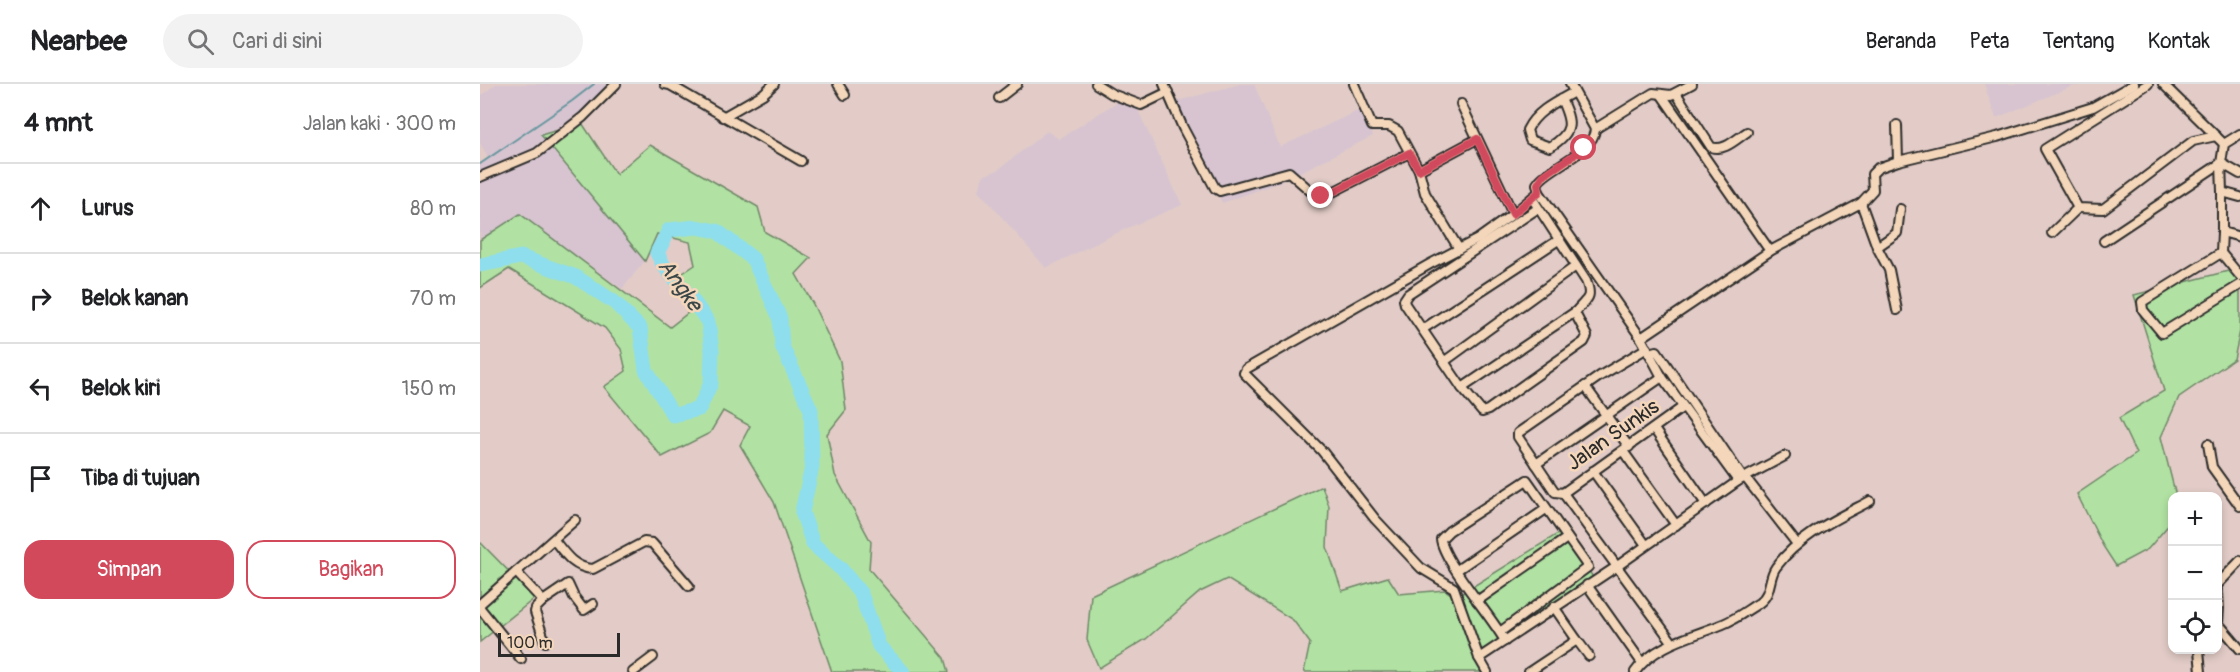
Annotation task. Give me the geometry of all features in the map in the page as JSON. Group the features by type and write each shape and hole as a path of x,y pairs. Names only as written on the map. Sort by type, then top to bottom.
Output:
{"street":[{"path":"480,177 537,153 583,117 616,84"},
{"path":"669,84 801,161"},
{"path":"723,117 763,94 774,84"},
{"path":"838,84 845,94"},
{"path":"999,98 1017,84"},
{"path":"1096,84 1112,94 1141,105 1166,88 1183,128 1209,178 1215,188 1220,191 1289,172 1315,195 1327,195 1409,153"},
{"path":"1354,84 1372,126 1395,128 1419,170 1425,193 1459,249"},
{"path":"1570,84 1595,129 1593,140 1540,180 1539,192 1641,338 1662,377 1683,407 1797,544"},
{"path":"1595,129 1653,93 1676,93 1692,84"},
{"path":"1641,338 1770,251 1860,203 1873,190 1873,172 1878,168 1998,137 2093,107 2134,84"},
{"path":"2079,208 2045,149 2148,84"},
{"path":"2163,84 2224,144"},
{"path":"1561,99 1568,115 1570,126 1568,132 1551,147 1530,140 1527,133 1531,122 1561,99 1574,92"},
{"path":"1676,93 1711,147 1717,149 1723,147 1746,132"},
{"path":"1661,94 1770,251"},
{"path":"1461,104 1513,214"},
{"path":"1897,124 1898,161"},
{"path":"2224,144 2240,134"},
{"path":"2052,233 2079,208 2103,209 2193,141 2216,136"},
{"path":"1419,170 1477,139"},
{"path":"2224,144 2222,253 2240,276"},
{"path":"2222,163 2240,174"},
{"path":"2104,242 2222,163"},
{"path":"1487,672 1479,658 1454,588 1414,560 1375,519 1322,451 1244,373 1246,369 1303,336 1478,239 1539,192"},
{"path":"2222,192 2240,198"},
{"path":"1462,388 1575,312 1586,302 1590,291 1560,239 1532,198"},
{"path":"1860,203 1889,270 1898,310"},
{"path":"1537,208 1406,297 1405,304 1462,388 1482,412 1488,410 1586,339 1587,333 1575,312"},
{"path":"1877,246 1897,233 1900,209"},
{"path":"2222,232 2240,237"},
{"path":"1423,329 1560,239"},
{"path":"2222,253 2142,302 2143,310 2162,333 2240,285"},
{"path":"1445,361 1576,267"},
{"path":"1670,639 1563,493 1555,492 1518,437 1518,433 1624,360 1648,350 1657,351 1742,479"},
{"path":"1536,464 1662,377"},
{"path":"1585,386 1607,416 1676,525"},
{"path":"1675,395 1682,389"},
{"name":"Jalan Sunkis","path":"1563,493 1683,407"},
{"path":"1654,429 1706,504"},
{"path":"2208,444 2212,467 2240,506"},
{"path":"1479,658 1616,567 1742,479 1785,456"},
{"path":"1593,471 1646,545"},
{"path":"1500,632 1587,568 1527,480 1449,531 1442,537 1441,544 1505,641"},
{"path":"1635,672 1641,664 1672,643 1729,622 1762,601 1767,595 1775,568 1797,544 1822,527 1870,501"},
{"path":"1457,570 1546,509"},
{"path":"521,659 480,606 575,520"},
{"path":"1477,601 1567,538"},
{"path":"554,540 568,558 577,565 593,569 644,542 652,543 689,586"},
{"path":"2222,579 2240,561"},
{"path":"516,572 543,601"},
{"path":"544,642 535,612 543,601 568,584 573,597 584,610 593,604"},
{"path":"1587,585 1640,660"},
{"path":"1554,607 1589,656"},
{"path":"2222,629 2240,649"},
{"path":"1528,672 1577,640"},
{"path":"2199,654 2200,672"},
{"path":"633,672 653,657"}],"shaded area":[{"path":"496,84 623,84 582,123 541,135 645,261 622,289 520,215 480,240 480,165 488,158 480,143 480,96"},
{"path":"1240,84 1254,84 1280,147 1362,109 1373,136 1278,183 1222,203 1174,102"},
{"path":"1984,84 2076,84 2076,85 1996,118"},
{"path":"1120,100 1137,108 1182,205 1125,229 1046,268 979,191 983,176 998,170 1047,131 1059,139"}],"green space":[{"path":"582,123 616,174 650,145 758,207 765,232 811,258 796,274 840,361 846,410 827,434 835,475 871,542 869,569 945,658 949,672 832,672 774,502 740,445 750,426 723,411 710,433 662,457 604,387 626,371 621,349 605,328 509,269 480,288 480,240 520,214 670,327 694,308 674,279 695,265 690,242 657,234 645,261 541,135"},
{"path":"2240,268 2240,331 2234,359 2179,397 2161,437 2175,492 2168,492 2168,526 2148,549 2116,566 2103,546 2077,494 2136,454 2119,418 2164,391 2134,295"},
{"path":"1322,486 1329,506 1327,547 1342,591 1388,577 1399,594 1445,590 1456,597 1564,530 1594,579 1475,659 1482,672 1304,672 1310,643 1293,620 1227,579 1200,592 1146,639 1099,668 1087,640 1091,595"},
{"path":"480,544 535,598 480,642"}],"waterway":[{"name":"Angke","path":"480,164 594,84"},
{"name":"Angke","path":"480,265 521,257 576,277 614,302 640,328 646,370 673,415 699,409 711,383 712,350 708,322 664,266 657,253 669,230 696,227 717,231 753,259 780,318 782,346 811,410 812,467 802,512 813,544 840,568 861,594 879,646 903,672"}],"route":[{"path":"1321,196 1409,153 1419,170 1477,139 1513,214 1539,192 1538,184 1543,176 1584,148"}]}
